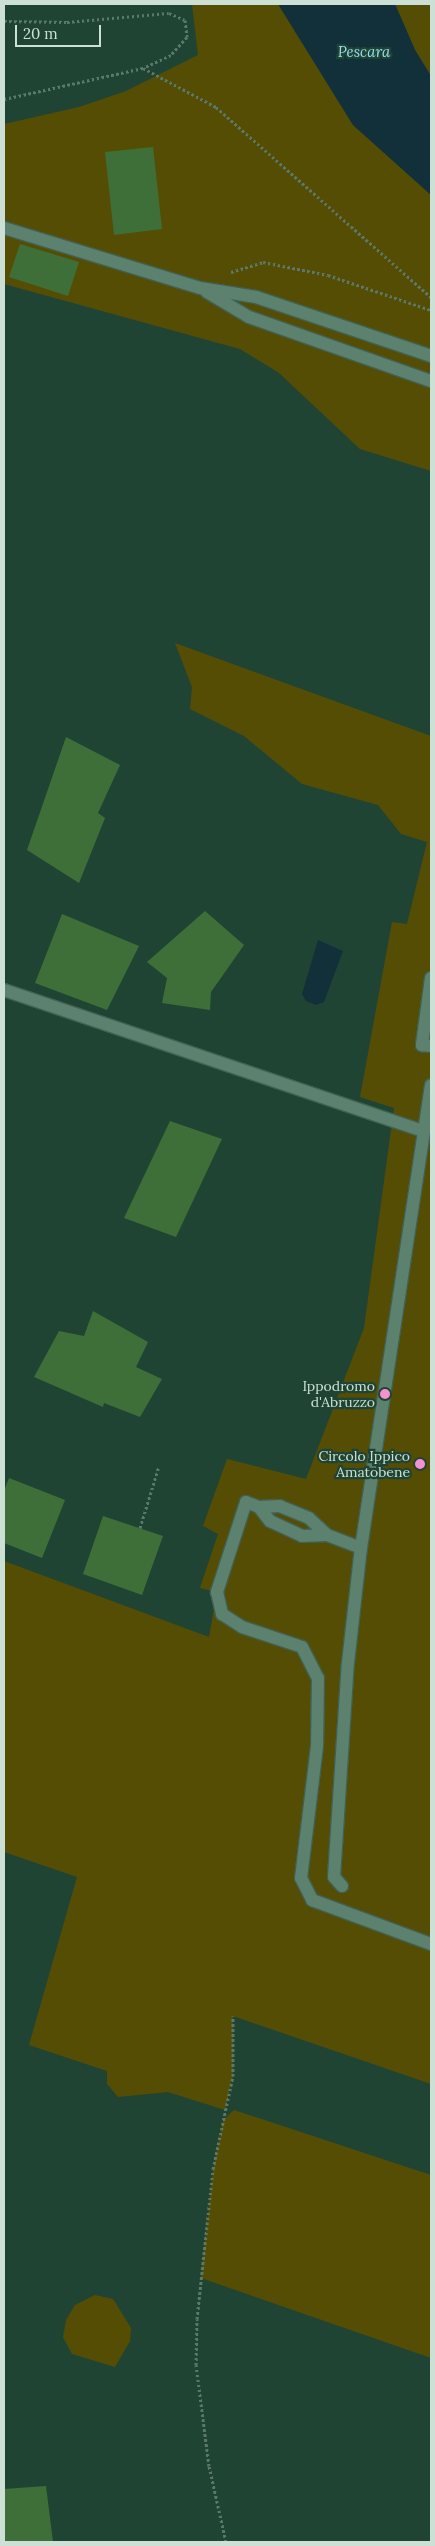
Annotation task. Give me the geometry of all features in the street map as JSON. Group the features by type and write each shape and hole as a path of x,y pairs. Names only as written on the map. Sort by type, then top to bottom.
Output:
{"lane":[{"path":"4,228 200,288 256,296 431,356"},
{"path":"200,288 249,317 431,381"},
{"path":"431,978 422,1045 431,1046"},
{"path":"4,990 422,1131"},
{"path":"342,1886 334,1877 348,1663 361,1548 422,1131 431,1085"},
{"path":"361,1548 327,1535 309,1518 280,1506 259,1507 246,1502 217,1592 222,1614 242,1627 302,1647 318,1678 317,1746 301,1878 312,1900 431,1944"},
{"path":"259,1507 270,1522 302,1536 327,1535"}],"path":[{"path":"4,21 67,22 169,13 185,20 187,38 171,55 143,68 4,99"},
{"path":"143,68 216,108 431,297"},
{"path":"200,288 234,270 263,262 328,275 431,310"},
{"path":"140,1528 159,1466"},
{"path":"226,2542 209,2466 196,2365 196,2319 213,2169 233,2076 233,2016"}],"shaded area":[{"path":"192,4 278,4 353,125 431,195 431,471 360,449 279,373 240,349 4,284 4,124 79,107 126,91 198,55"},
{"path":"395,4 431,4 431,76 415,50"},
{"path":"175,643 431,736 431,2084 233,2016 233,2076 225,2110 168,2092 118,2097 107,2084 107,2071 29,2045 77,1877 4,1852 4,1561 209,1637 217,1592 200,1588 218,1534 203,1526 227,1459 306,1479 364,1328 394,1108 360,1097 392,922 407,924 427,842 401,834 378,805 302,784 244,736 190,709 192,687"},
{"path":"234,2110 431,2175 431,2358 201,2278 213,2169 223,2120"},
{"path":"95,2295 113,2299 131,2328 130,2341 115,2367 72,2354 63,2337 66,2320 75,2305"}],"water":[{"name":"Pescara","path":"278,4 395,4 415,50 431,76 431,195 353,125"},
{"path":"318,940 343,951 324,1002 316,1005 306,1001 302,994"}],"building":[{"path":"153,147 162,229 114,235 105,152"},
{"path":"20,244 79,262 68,296 9,277"},
{"path":"66,737 120,765 98,813 105,818 79,883 27,850"},
{"path":"205,911 244,945 211,992 210,1010 162,1003 167,978 147,962"},
{"path":"62,914 139,946 107,1010 35,983"},
{"path":"170,1121 222,1139 176,1237 124,1218"},
{"path":"93,1311 148,1342 136,1367 162,1379 140,1417 104,1403 103,1407 34,1377 59,1331 84,1336"},
{"path":"9,1478 65,1500 42,1558 4,1543 4,1491"},
{"path":"103,1516 163,1536 142,1595 83,1574"},
{"path":"46,2486 53,2542 4,2542 4,2489"}],"place":[{"name":"Ippodromo d'Abruzzo","path":"385,1394"},
{"name":"Circolo Ippico Amatobene","path":"420,1464"}]}
